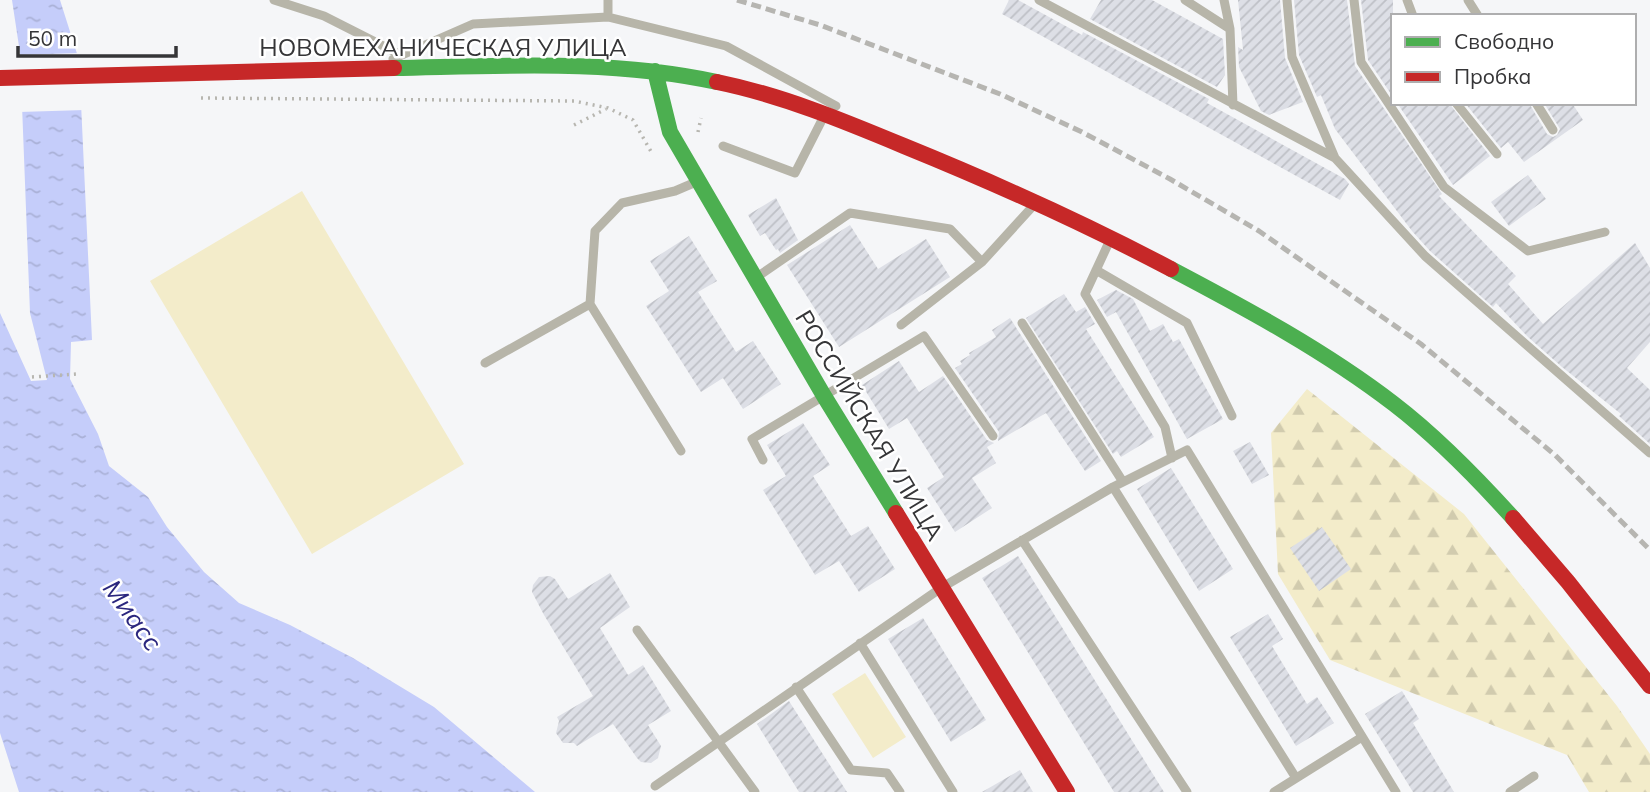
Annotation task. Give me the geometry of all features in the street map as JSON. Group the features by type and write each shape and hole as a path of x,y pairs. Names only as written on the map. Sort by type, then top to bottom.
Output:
{"main road":[{"name":"НОВОМЕХАНИЧЕСКАЯ УЛИЦА","path":"0,78 580,65 654,71 713,81 824,114 1036,202 1111,238 1190,278 1321,352 1373,388 1416,422 1462,466 1527,536 1650,686"},
{"name":"РОССИЙСКАЯ УЛИЦА","path":"654,71 670,132 824,396 1067,792"}],"lane":[{"path":"274,0 324,16 401,55"},
{"path":"608,0 608,17"},
{"path":"1039,0 1335,158"},
{"path":"1185,0 1230,29"},
{"path":"1224,0 1230,29 1233,105"},
{"path":"1287,0 1292,57 1335,158 1425,256 1650,453"},
{"path":"1354,0 1362,62 1444,187 1528,251 1605,232"},
{"path":"370,68 473,24 608,17 726,46 920,152"},
{"path":"1458,105 1497,154"},
{"path":"1537,105 1553,130"},
{"path":"723,146 795,173 824,114"},
{"path":"681,451 590,304 595,232 622,203 676,191 699,181"},
{"path":"901,325 982,262 1036,202"},
{"path":"756,278 850,213 950,229 982,262"},
{"path":"1111,238 1085,294 1165,427 1172,458"},
{"path":"1096,270 1187,323 1232,416"},
{"path":"485,363 590,304"},
{"path":"1023,323 1123,482"},
{"path":"764,460 752,439 924,336 993,436"},
{"path":"655,786 941,588 1113,487 1187,450 1396,792"},
{"path":"1113,487 1296,778"},
{"path":"1023,540 1187,792"},
{"path":"638,630 754,792"},
{"path":"860,643 953,792"},
{"path":"796,687 851,770 887,773 900,792"},
{"path":"1274,792 1362,737"},
{"path":"1510,792 1534,776"}],"path":[{"path":"574,125 608,108"},
{"path":"32,377 77,374"}],"green space":[{"path":"302,191 464,464 312,554 150,281"},
{"path":"1307,389 1464,514 1617,706 1650,754 1650,792 1589,792 1567,755 1330,660 1278,574 1271,433"},
{"path":"865,673 906,737 873,758 832,694"}],"water":[{"name":"Миасс","path":"12,0 60,0 79,60 92,340 71,342 70,379 98,434 109,466 148,497 167,527 204,572 239,603 290,625 353,658 434,707 535,792 19,792 0,733 0,313 31,381 47,380 30,313 20,53"}],"pier":[{"path":"80,53 85,110 19,112 17,55"}],"building":[{"path":"1009,0 1018,0 1082,35 1083,32 1209,99 1207,103 1345,179 1349,184 1340,200 1002,14"},
{"path":"1101,0 1152,0 1223,39 1225,75 1217,87 1090,19"},
{"path":"1238,0 1280,0 1285,58 1303,102 1269,115 1261,111 1239,67 1238,47 1243,50"},
{"path":"1294,0 1347,0 1355,66 1442,194 1439,196 1516,276 1508,284 1543,324 1635,243 1650,268 1650,342 1627,368 1650,390 1650,444 1619,416 1621,414 1528,337 1496,303 1493,307 1430,251 1412,231 1335,129 1321,95 1317,97 1299,55"},
{"path":"1361,0 1393,0 1391,94 1368,60"},
{"path":"1398,105 1451,105 1490,156 1453,185"},
{"path":"1467,105 1530,105 1547,134 1553,137 1560,129 1545,105 1573,105 1583,120 1524,162 1508,142 1501,148"},
{"path":"1528,175 1546,199 1509,226 1491,202"},
{"path":"776,198 798,240 780,253 765,233 760,236 748,215"},
{"path":"850,225 878,269 926,239 950,277 839,347 787,265"},
{"path":"689,236 717,281 698,292 736,352 753,341 781,384 743,409 723,378 701,392 646,306 669,291 650,261"},
{"path":"1116,290 1133,299 1150,331 1163,324 1173,342 1179,339 1223,419 1187,439 1116,312 1107,317 1097,300"},
{"path":"1064,294 1076,312 1085,307 1095,324 1086,329 1154,437 1121,457 1117,451 1113,454 1026,318"},
{"path":"1010,318 1101,461 1085,471 1046,413 998,441 999,432 955,368 962,364 960,361 970,355 969,353 996,337 992,330"},
{"path":"899,361 919,392 943,376 987,440 994,443 987,447 996,463 972,478 992,508 955,532 927,488 944,477 907,418 889,429 862,385"},
{"path":"803,423 830,465 813,476 851,536 868,526 895,569 859,592 839,561 815,575 763,490 786,476 767,445"},
{"path":"1250,442 1269,475 1252,484 1233,451"},
{"path":"1171,468 1233,569 1199,591 1137,489"},
{"path":"1322,527 1351,569 1319,591 1290,548"},
{"path":"1018,556 1164,792 1114,792 982,578"},
{"path":"610,573 630,607 600,628 628,675 643,665 671,711 648,725 661,746 658,758 651,763 641,762 637,758 613,724 577,746 574,743 563,743 556,733 559,721 557,717 593,696 544,615 532,592 533,585 539,577 550,576 568,599"},
{"path":"1268,614 1283,639 1272,646 1307,704 1317,697 1334,723 1296,746 1230,637"},
{"path":"923,618 986,720 951,742 888,639"},
{"path":"1402,691 1419,719 1413,723 1454,792 1413,792 1365,714"},
{"path":"789,701 847,792 799,792 757,724"},
{"path":"1020,770 1033,792 982,792"}],"railway":[{"path":"737,0 820,25 1000,94 1082,132 1259,231 1421,344 1555,455 1650,550"}],"traffic: fast":[{"path":"394,68 516,65 597,67 717,82"},
{"path":"655,71 670,132 824,396 896,513"},
{"path":"1171,269 1285,332 1368,385 1441,444 1513,518"}],"traffic: jam":[{"path":"0,78 394,68"},
{"path":"717,82 788,101 972,174 1171,269"},
{"path":"896,513 1067,792"},
{"path":"1513,518 1568,582 1650,686"}]}
